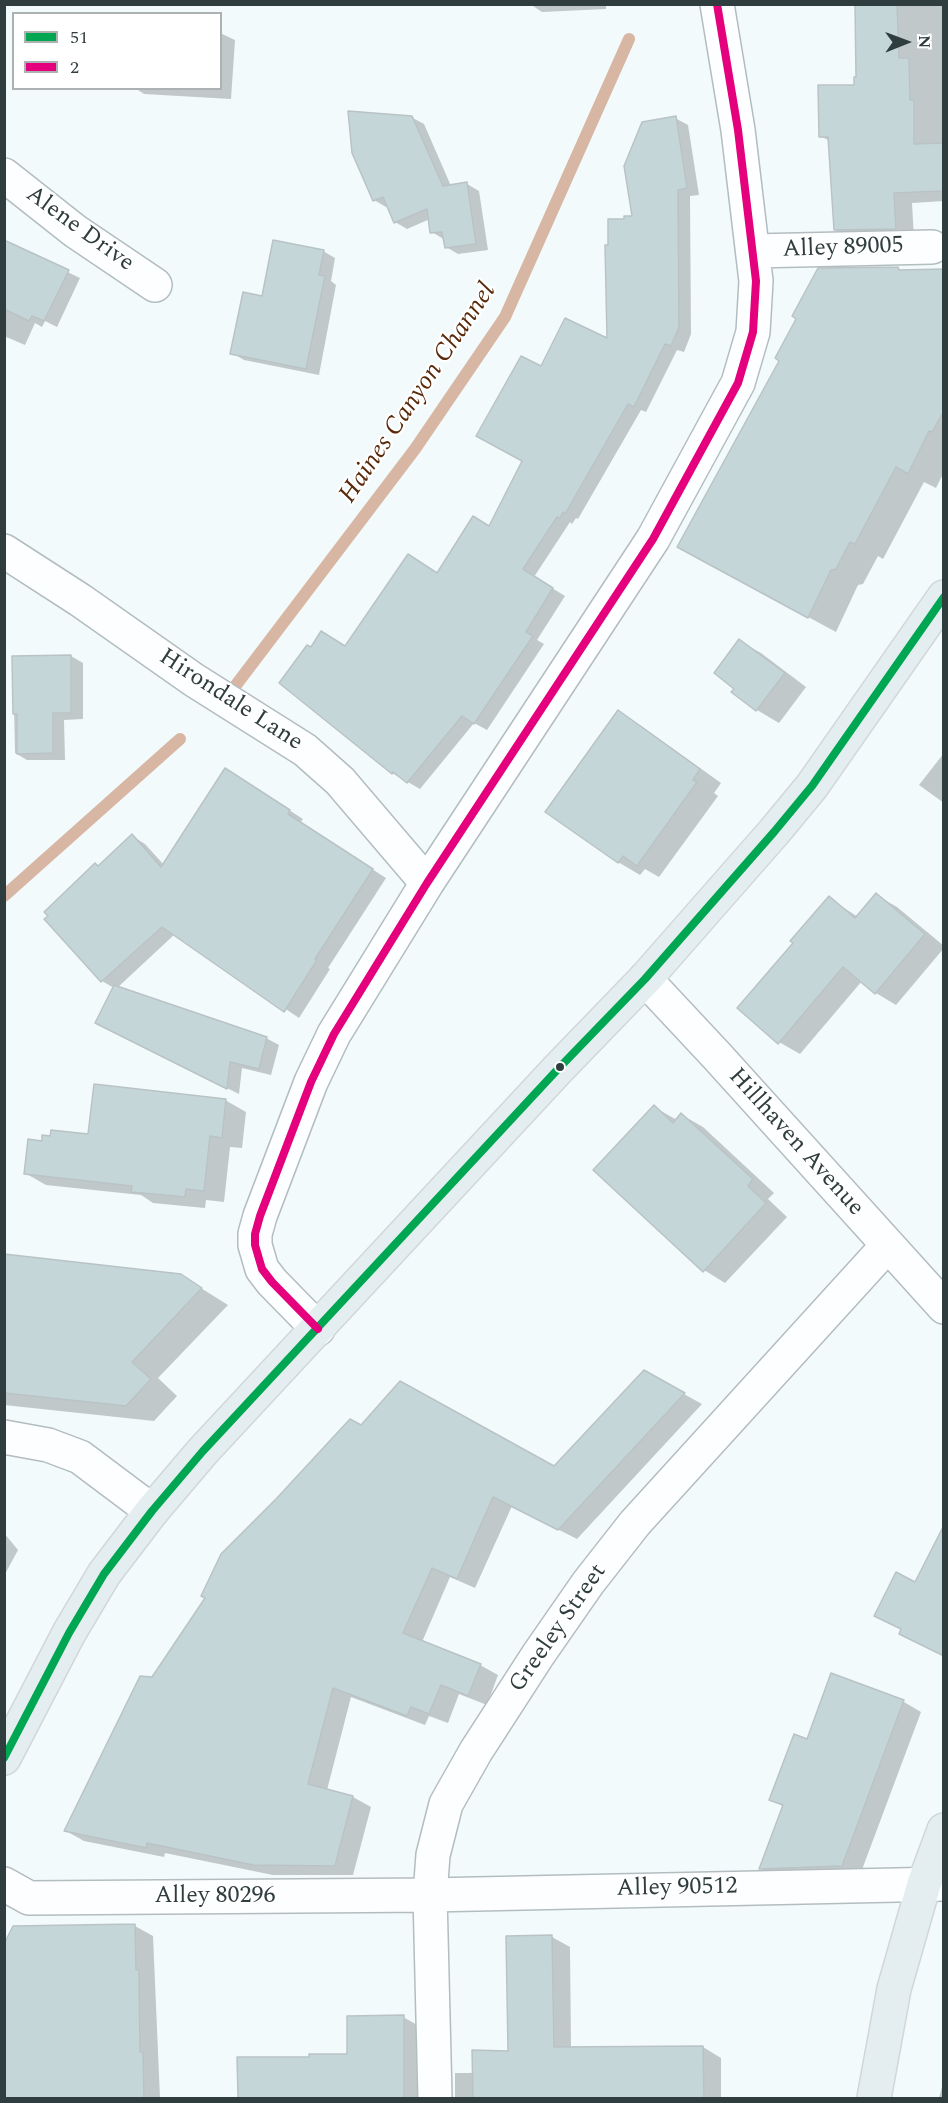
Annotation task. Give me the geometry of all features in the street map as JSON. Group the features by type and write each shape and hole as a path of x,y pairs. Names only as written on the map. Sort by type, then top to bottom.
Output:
{"main road":[{"path":"4,1758 69,1633 104,1574 152,1511 203,1451 558,1069 645,980 812,786 944,597"},
{"path":"874,2098 894,1989 934,1884 944,1830"}],"street":[{"path":"318,1329 262,1269 256,1255 255,1234 311,1082 334,1034 427,884 653,539 738,383 753,332 756,281 738,130 717,4"},
{"name":"Alene Drive","path":"4,175 75,231 155,285"},
{"name":"Alley 89005","path":"753,251 932,247"},
{"name":"Hirondale Lane","path":"4,551 80,600 194,680 312,756 340,781 427,884"},
{"name":"Hillhaven Avenue","path":"645,980 944,1307"},
{"name":"Greeley Street","path":"435,2098 430,1894 432,1855 446,1804 476,1751 538,1655 582,1592 635,1523 887,1246"},
{"path":"4,1437 48,1445 80,1457 152,1511"},
{"name":"Alley 80296","path":"4,1884 29,1898 430,1894"},
{"name":"Alley 90512","path":"430,1894 934,1884"}],"building":[{"path":"855,4 897,4 899,58 909,58 910,100 914,100 914,144 943,143 944,191 894,193 896,229 834,230 828,137 819,137 818,85 854,85 854,77 856,77"},
{"path":"348,111 412,116 443,186 467,182 476,244 445,248 442,232 430,233 427,209 394,223 383,197 373,201 352,153"},
{"path":"676,116 687,188 678,190 679,327 671,346 665,344 634,407 628,404 565,514 563,512 560,518 557,517 523,569 553,588 526,632 533,636 474,724 462,716 407,783 393,772 392,774 279,683 307,645 311,647 321,631 345,646 408,554 437,573 473,516 489,526 522,461 476,436 521,356 541,366 565,318 607,338 605,245 608,245 608,219 624,219 624,216 632,216 624,166 642,122"},
{"path":"4,240 69,270 44,321 32,316 29,321 4,309"},
{"path":"273,240 324,250 319,275 325,276 306,369 230,354 243,292 262,296"},
{"path":"898,267 899,270 944,269 944,411 932,432 929,431 908,474 896,467 855,544 850,542 836,569 831,570 808,618 677,547 779,361 775,358 796,319 792,316 818,268"},
{"path":"739,639 785,673 756,711 731,692 734,689 714,673"},
{"path":"71,655 71,713 53,713 53,753 17,754 17,714 13,714 12,656"},
{"path":"618,710 700,769 693,780 697,782 637,866 623,856 618,863 545,812"},
{"path":"225,768 290,810 288,814 373,869 284,1012 162,927 101,982 44,919 48,916 44,912 95,863 98,866 132,834 161,867"},
{"path":"876,893 925,934 875,994 843,967 778,1044 737,1008 793,943 790,941 829,896 855,918"},
{"path":"114,985 267,1037 259,1069 230,1062 227,1089 95,1023"},
{"path":"94,1084 226,1099 222,1138 210,1136 204,1191 186,1189 185,1197 131,1192 132,1186 24,1174 28,1139 42,1141 42,1135 50,1136 51,1130 88,1134"},
{"path":"654,1105 673,1123 681,1113 753,1179 748,1186 766,1203 703,1272 593,1170"},
{"path":"4,1254 181,1274 202,1288 132,1362 151,1379 126,1406 4,1393"},
{"path":"644,1370 685,1393 558,1530 493,1497 457,1579 432,1568 403,1633 481,1664 468,1696 441,1685 429,1714 411,1707 407,1716 333,1688 308,1784 353,1796 335,1866 253,1865 147,1843 146,1848 64,1831 140,1676 152,1677 205,1598 201,1596 221,1554 350,1419 361,1425 400,1381 554,1466"},
{"path":"944,1525 944,1656 899,1634 901,1629 874,1616 896,1572 915,1582"},
{"path":"831,1673 904,1700 842,1866 759,1869 783,1805 769,1800 794,1734 807,1739"},
{"path":"135,1924 144,2098 4,2098 4,1944 13,1926"},
{"path":"552,1935 554,2047 703,2046 704,2098 473,2098 472,2050 508,2051 506,1936"},
{"path":"404,2015 404,2098 238,2098 237,2057 309,2057 309,2054 347,2054 347,2016"}],"waterway":[{"name":"Haines Canyon Channel","path":"236,685 415,449 505,317 629,39"},
{"name":"Haines Canyon Channel","path":"4,896 180,739"}],"transit line":[{"name":"2","path":"318,1329 262,1269 255,1245 255,1234 260,1216 311,1082 334,1034 427,883 653,539 738,383 753,332 756,281 738,130 717,4"},
{"name":"51","path":"4,1758 69,1633 104,1574 152,1511 203,1451 558,1069 645,979 774,832 812,786 944,597"}]}
